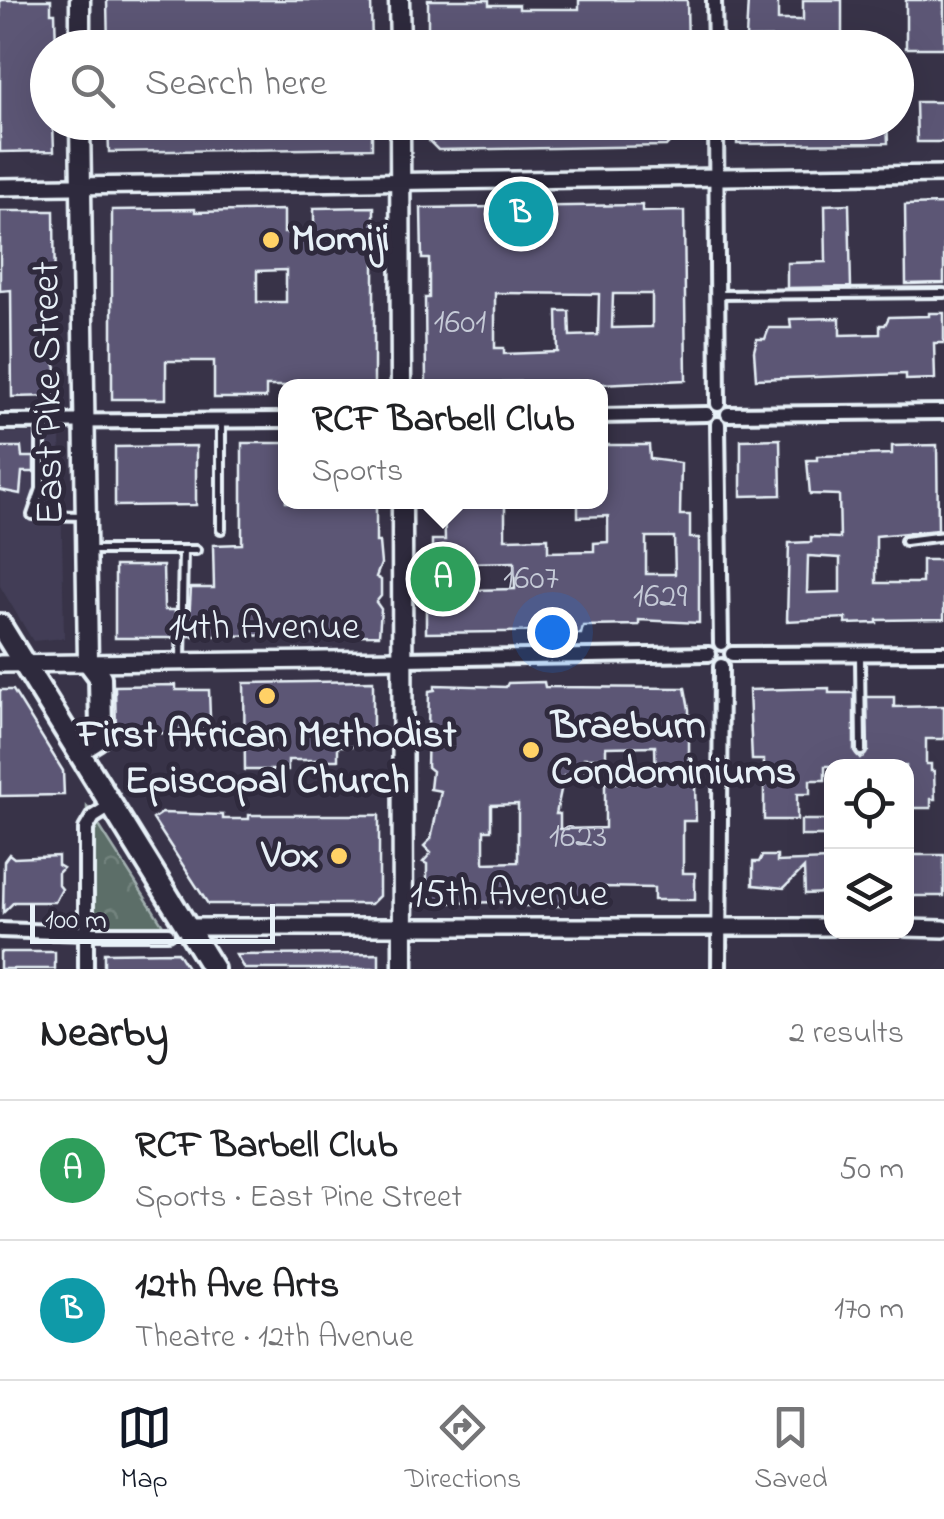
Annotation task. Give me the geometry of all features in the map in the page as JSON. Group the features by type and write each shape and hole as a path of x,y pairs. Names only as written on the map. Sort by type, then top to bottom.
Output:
{"main road":[{"path":"80,0 80,30"},
{"path":"400,0 400,30"},
{"name":"East Pike Street","path":"80,140 88,662"},
{"path":"400,140 401,379"},
{"path":"402,509 403,969"},
{"path":"0,625 112,805 178,930 213,969"},
{"path":"78,750 96,739 101,728 100,677 88,662"}],"street":[{"path":"714,0 715,30"},
{"path":"716,140 721,643"},
{"path":"0,187 944,174"},
{"path":"608,416 944,412"},
{"path":"0,422 278,420"},
{"path":"721,666 712,662 709,654 713,645 728,646 732,654"},
{"path":"732,654 944,653"},
{"name":"14th Avenue","path":"0,664 709,654"},
{"path":"721,666 732,654"},
{"path":"719,969 721,666"},
{"path":"86,969 86,829 93,817 112,805"},
{"name":"15th Avenue","path":"0,930 824,928"},
{"path":"914,928 944,929"}],"lane":[{"path":"717,295 944,292"},
{"path":"221,420 221,529"},
{"path":"41,422 41,489 32,515 88,516"},
{"path":"905,542 944,536"},
{"path":"89,550 196,550"},
{"path":"181,661 182,550"},
{"path":"860,655 861,752"}],"shaded area":[{"path":"0,433 60,433 64,638 33,641 0,586"}],"green space":[{"path":"87,807 168,933 86,933"}],"building":[{"path":"0,0 51,0 55,30 30,30 30,140 54,140 54,151 0,152"},
{"path":"107,0 371,0 372,30 108,30"},
{"path":"428,0 489,0 489,5 519,5 519,9 579,9 579,0 687,0 688,30 428,30"},
{"path":"748,0 778,0 778,20 803,20 803,0 842,0 842,30 746,30"},
{"path":"906,0 944,0 944,48 914,48 914,30 906,30"},
{"path":"916,102 944,102 944,142 917,142"},
{"path":"109,140 372,140 372,148 109,152"},
{"path":"672,140 666,146 438,150 429,141"},
{"path":"737,140 888,143 737,144"},
{"path":"849,204 851,287 787,288 787,263 826,262 825,205"},
{"path":"944,204 944,283 906,284 905,205"},
{"path":"642,205 642,212 684,211 686,380 608,384 608,379 426,379 429,259 422,259 421,208","holes":["495,293 599,294 598,335 570,336 569,311 557,311 558,352 504,354 504,348 495,348","613,294 652,294 652,327 612,328"]},
{"path":"374,207 374,379 278,379 278,386 266,386 266,398 214,398 214,361 166,361 166,399 112,399 112,210 284,210 284,233 314,232 314,208","holes":["286,270 286,302 257,302 257,271"]},
{"path":"0,211 54,211 56,396 12,397 11,290 0,291"},
{"path":"944,313 944,343 934,343 935,379 906,380 906,374 756,379 757,339 765,339 769,328 791,328 790,319 840,318 840,335 880,334 880,325 885,325 889,317"},
{"path":"780,439 781,495 741,496 741,440"},
{"path":"242,443 278,443 278,509 376,509 381,564 376,577 381,580 381,596 376,602 381,609 379,635 188,636 191,588 214,588 213,545 242,544"},
{"path":"608,445 649,445 650,459 681,463 680,515 690,515 690,538 699,538 699,623 639,620 639,625 583,626 581,634 426,633 426,564 432,563 432,540 445,540 444,509 505,509 505,539 548,538 548,552 594,551 594,543 608,542 608,516 578,517 578,509 608,509","holes":["646,537 674,537 675,574 646,574","514,562 515,589 471,590 470,563"]},
{"path":"937,445 938,530 876,536 876,583 922,583 922,560 944,560 944,619 846,624 846,618 787,621 789,543 811,542 811,537 840,538 839,495 810,494 807,460 817,460 817,456 892,454 892,446","holes":["808,556 840,558 840,592 807,593"]},
{"path":"196,446 196,505 115,506 115,447"},
{"path":"0,447 21,447 22,457 34,457 34,472 22,472 20,494 0,490"},
{"path":"115,566 163,566 164,607 175,610 175,638 115,638"},
{"path":"373,681 373,746 338,746 338,760 288,760 288,770 245,770 244,683"},
{"path":"508,683 685,688 689,709 689,779 695,786 696,821 683,821 683,873 695,873 695,900 654,900 654,888 601,887 601,898 561,900 561,906 435,903 427,896 427,864 423,862 431,853 424,846 431,839 441,791 430,789 432,771 427,767 429,691 435,690 435,685 506,687","holes":["655,746 656,782 605,783 605,828 560,829 560,814 556,814 564,776 584,774 584,758 606,758 606,747","518,804 518,862 484,863 484,830 491,830 491,805"]},
{"path":"176,685 176,690 209,690 210,717 203,717 203,729 116,734 115,686"},
{"path":"829,688 829,693 854,693 854,751 860,758 868,751 867,697 894,697 894,707 944,706 944,739 926,739 926,764 931,764 934,771 935,799 931,799 931,808 914,808 914,759 824,759 824,780 810,780 810,794 797,794 797,820 764,820 764,760 752,760 749,690"},
{"path":"0,690 13,690 63,771 64,795 0,796"},
{"path":"162,813 223,815 223,819 249,819 249,815 379,815 379,896 371,904 208,904 153,819"},
{"path":"801,820 824,820 824,836 801,836"},
{"path":"9,854 14,858 58,856 58,865 63,868 58,873 62,889 55,902 14,902 3,913 4,861"},
{"path":"914,855 944,855 944,896 915,896"},
{"path":"762,856 777,856 777,862 824,860 824,893 805,894 804,868 784,888 753,885 753,862 759,862"},
{"path":"0,952 55,952 55,969 0,969"},
{"path":"177,952 188,969 104,969 104,953"},
{"path":"379,954 379,969 244,969 236,955"}],"place":[{"name":"12th Ave Arts","path":"521,214"},
{"name":"Momiji","path":"271,240"},
{"name":"RCF Barbell Club","path":"443,579"},
{"name":"First African Methodist Episcopal Church","path":"267,696"},
{"name":"Braeburn Condominiums","path":"531,750"},
{"name":"Vox","path":"339,856"}]}
